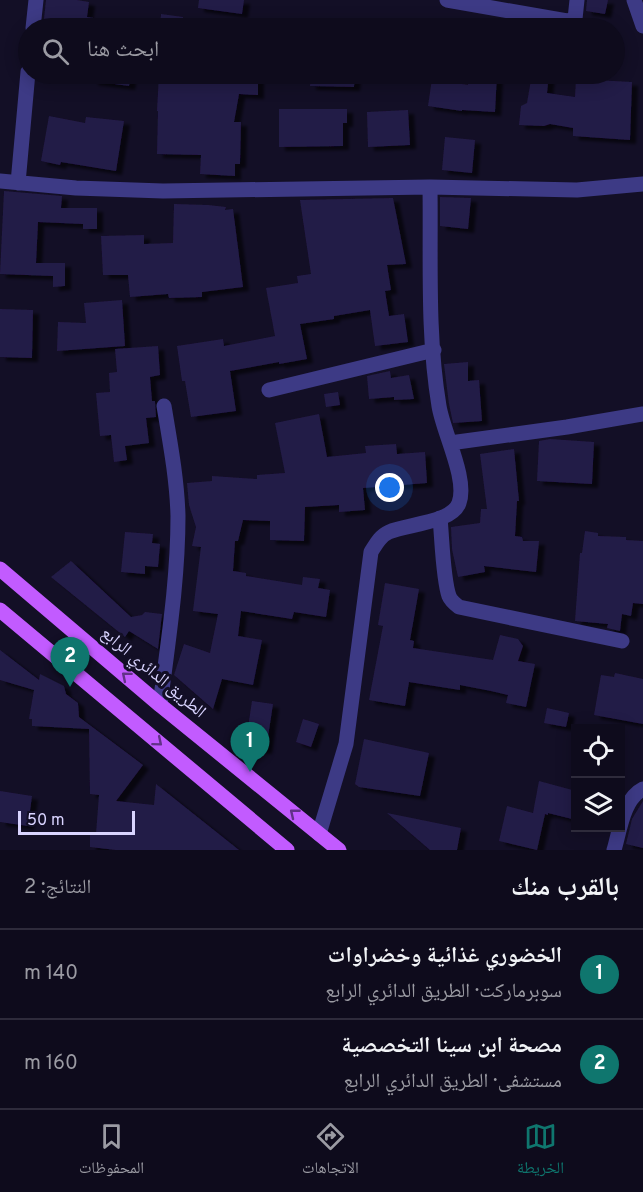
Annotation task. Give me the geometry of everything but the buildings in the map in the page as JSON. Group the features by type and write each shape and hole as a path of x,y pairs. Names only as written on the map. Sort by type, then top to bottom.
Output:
{"main road":[{"name":"الطريق الدائري الرابع","path":"0,569 160,705 339,850"},
{"path":"0,610 287,850"}],"street":[{"path":"34,18 36,0"},
{"path":"447,0 550,18"},
{"path":"575,18 577,0"},
{"path":"634,0 643,26"},
{"path":"18,183 27,84"},
{"path":"0,181 76,188 163,191 430,187 577,190 643,184"},
{"path":"320,834 346,744 371,552 379,539 389,532 440,518 452,512 459,505 461,495 459,475 450,443 444,431 438,404 430,293 430,187"},
{"path":"269,390 434,350"},
{"path":"160,705 176,577 178,515 174,469 164,406"},
{"path":"450,443 643,414"},
{"path":"440,518 449,597 459,607 622,641"},
{"path":"614,850 626,809 634,793 643,789"}],"place":[{"name":"مصحة ابن سينا التخصصية","path":"70,687"},
{"name":"الخضوري غذائية وخضراوات","path":"250,772"}]}
